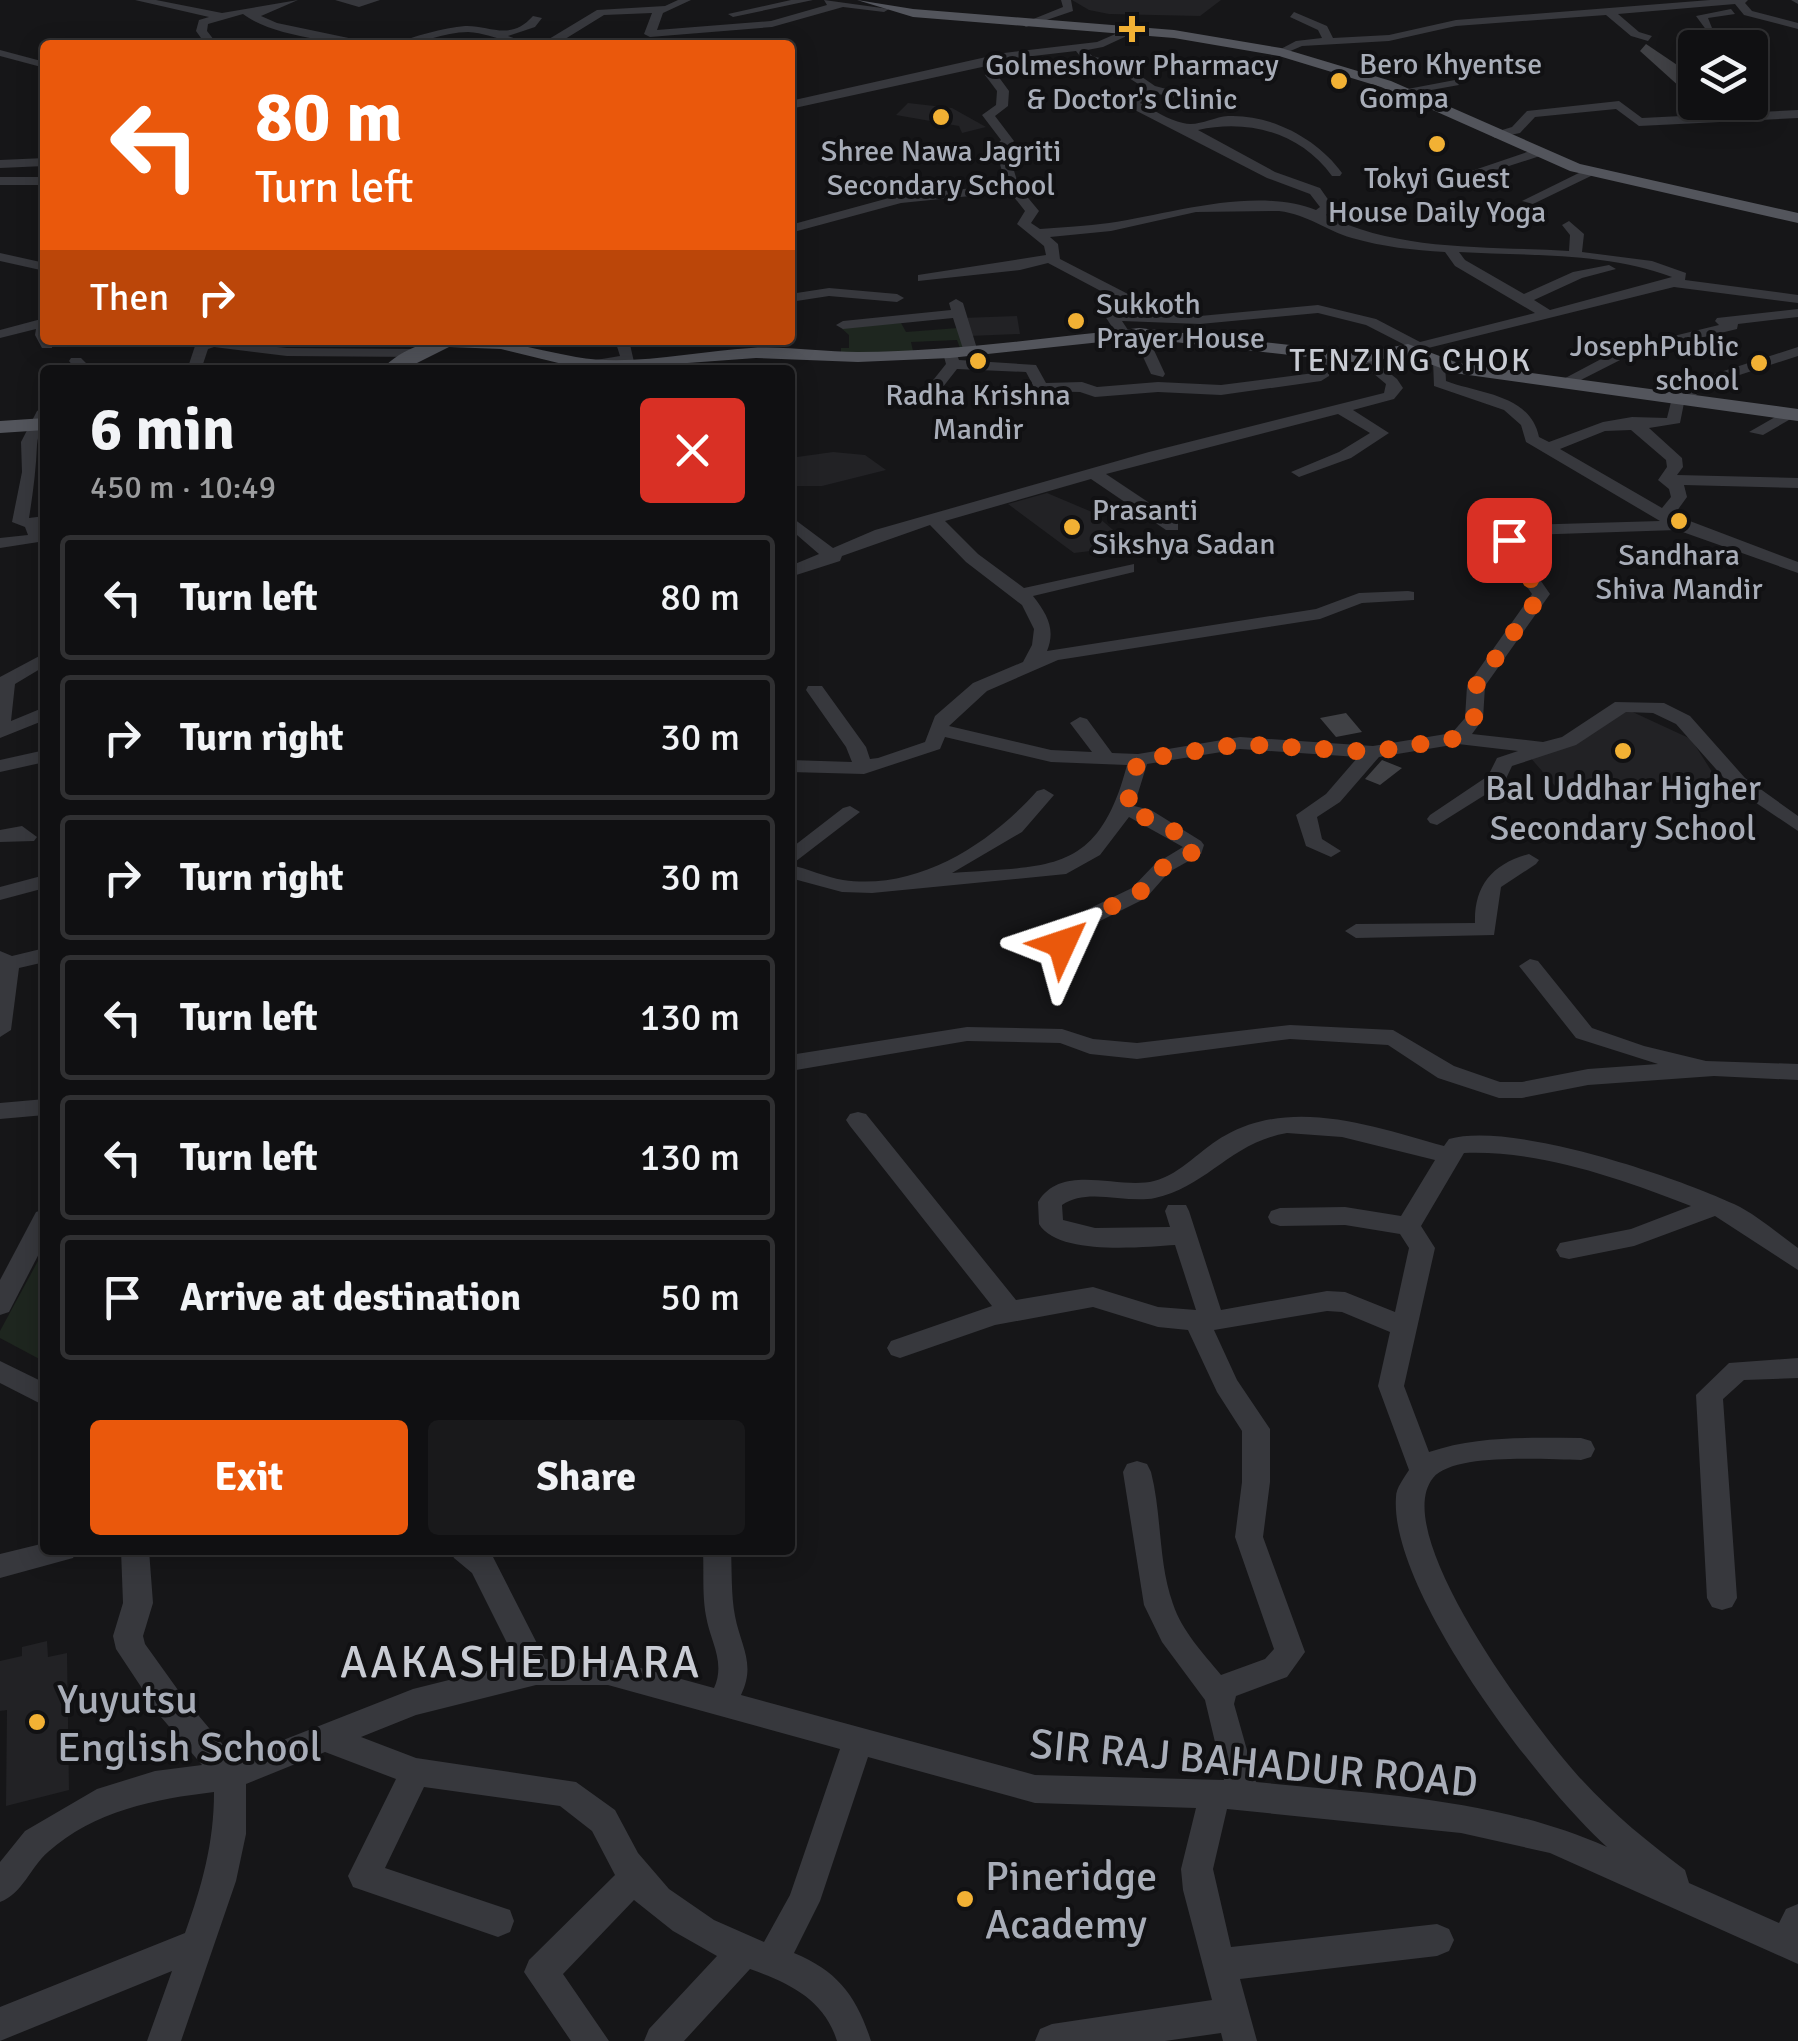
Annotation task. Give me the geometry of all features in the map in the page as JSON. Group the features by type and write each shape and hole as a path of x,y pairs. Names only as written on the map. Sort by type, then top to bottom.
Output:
{"main road":[{"path":"863,0 884,9 1201,37 1281,52 1402,91 1536,153 1589,172 1798,218"},
{"path":"501,345 603,364 756,353 951,359 971,352 1131,333 1435,362 1677,401 1789,411"},
{"path":"397,365 424,346"},
{"path":"1384,356 1412,347 1435,362"},
{"path":"0,426 40,420"}],"street":[{"path":"140,0 220,16 260,12"},
{"path":"294,0 252,16 274,26 339,40"},
{"path":"340,0 359,4 375,0"},
{"path":"559,40 603,11 641,8 658,12 686,0"},
{"path":"728,15 808,0 884,9"},
{"path":"1026,24 1069,9 1066,0"},
{"path":"1573,0 1594,22"},
{"path":"1281,52 1300,43 1389,38 1456,24 1694,2 1742,4 1770,22 1798,26"},
{"path":"658,12 650,34 772,24 842,4"},
{"path":"1706,28 1701,16 1742,4"},
{"path":"1608,12 1635,34 1648,38"},
{"path":"1294,15 1323,28 1329,42"},
{"path":"208,40 200,28 220,16"},
{"path":"1558,16 1568,28"},
{"path":"498,36 531,25 537,18"},
{"path":"421,40 468,29 511,40"},
{"path":"795,103 1004,56 1080,49 1127,32"},
{"path":"1080,49 1088,60 1119,66 1151,89 1170,90 1214,103"},
{"path":"0,53 40,65"},
{"path":"1004,56 1013,62 991,75 1002,91 1002,106 988,115 1007,134 1008,141 1000,147 1013,188 1032,211 1022,222 1051,244 1051,258"},
{"path":"1402,91 1455,83"},
{"path":"1151,89 1132,104 1271,175 1315,190 1327,208 1318,215"},
{"path":"1494,134 1516,130 1531,114 1619,105 1640,122 1798,114"},
{"path":"1185,128 1234,120 1276,132 1302,142 1330,162 1336,173"},
{"path":"1448,180 1536,153"},
{"path":"0,164 40,162"},
{"path":"1528,202 1589,172"},
{"path":"0,181 40,181"},
{"path":"795,228 900,199 1013,188"},
{"path":"1034,234 1111,227 1196,208 1280,207 1318,215 1365,238 1574,256 1667,269 1681,276 1674,283"},
{"path":"1570,226 1577,234 1574,256"},
{"path":"1448,246 1460,263 1549,315"},
{"path":"0,257 40,266"},
{"path":"923,278 951,271 1024,268 1051,258 1123,297 1108,307 1110,316 1131,333 1158,374"},
{"path":"1524,300 1615,263"},
{"path":"1110,316 1200,320 1330,310 1371,322 1412,347 1674,283 1798,299"},
{"path":"795,297 828,292 897,298"},
{"path":"843,325 957,306 971,352"},
{"path":"1694,325 1798,313"},
{"path":"1562,384 1625,352 1732,326 1722,320"},
{"path":"0,334 40,323"},
{"path":"276,345 424,346"},
{"path":"588,365 630,359 624,345"},
{"path":"1548,448 1603,426 1675,420 1677,401 1707,381 1798,351"},
{"path":"934,389 951,359 1031,368 1041,388 1048,390 1080,386 1095,392 1158,386 1221,390 1321,376 1322,353"},
{"path":"795,570 881,534 1093,473 1388,396 1395,388 1362,358"},
{"path":"1435,362 1439,383 1489,398 1520,415 1531,428 1532,439 1672,520 1798,568"},
{"path":"1298,472 1346,455 1380,434 1339,408"},
{"path":"1757,432 1789,411"},
{"path":"1640,421 1663,433"},
{"path":"1640,421 1674,458 1666,480"},
{"path":"0,543 38,539 39,522 20,522 32,458 29,442 40,423"},
{"path":"1093,473 1172,526"},
{"path":"1666,480 1677,487 1679,497 1672,520"},
{"path":"1666,480 1798,483"},
{"path":"933,519 972,557 1024,593 1040,623 1041,644 1031,664"},
{"path":"1458,738 1474,719 1476,686 1541,594 1511,551 1509,540 1523,530 1672,520"},
{"path":"795,525 834,557"},
{"path":"1024,593 1128,568"},
{"path":"795,766 864,768 888,764 933,745 942,720 980,687 1031,664 1082,649 1320,614 1360,598 1408,596"},
{"path":"40,661 6,681 0,730 40,716"},
{"path":"816,690 856,747 864,768"},
{"path":"1437,818 1497,778 1504,762 1569,741 1622,706 1656,707 1683,720 1738,782 1798,825"},
{"path":"1080,723 1104,756"},
{"path":"940,730 1052,756 1138,760 1266,742 1372,752 1458,738 1544,748"},
{"path":"1331,850 1313,842 1306,816 1333,798 1372,752"},
{"path":"0,766 40,757"},
{"path":"795,872 842,886 920,884 1059,870 1088,858 1126,810 1138,760"},
{"path":"920,884 1016,828 1044,795"},
{"path":"1062,944 1076,936 1088,918 1139,893 1162,868 1191,854 1194,845 1186,836 1126,810"},
{"path":"795,855 850,812"},
{"path":"0,836 22,832 27,837"},
{"path":"1356,930 1486,930 1487,889 1494,878 1529,860"},
{"path":"0,894 40,882"},
{"path":"0,1030 4,973 40,957"},
{"path":"1530,966 1584,1033 1640,1053 1714,1068"},
{"path":"795,1062 967,1034 1062,1036 1090,1046 1136,1050 1290,1032 1392,1038 1446,1072 1499,1090 1588,1077 1714,1068 1798,1072"},
{"path":"0,1112 40,1108"},
{"path":"858,1120 1012,1314"},
{"path":"1052,2041 1236,2028 1196,1869 1230,1794 1220,1696 1222,1688 1284,1663 1290,1652 1249,1537 1256,1482 1256,1429 1226,1385 1204,1319 1182,1224 1113,1238 1061,1231 1052,1224 1050,1202 1067,1192 1088,1189 1137,1193 1175,1185 1240,1137 1275,1128 1334,1130 1447,1155"},
{"path":"1408,1226 1447,1155 1457,1145 1468,1143 1582,1163 1715,1206 1798,1262"},
{"path":"1569,1250 1634,1238 1715,1206"},
{"path":"1280,1217 1344,1216 1408,1226 1422,1248 1401,1326 1391,1386 1422,1469"},
{"path":"2,1298 40,1227"},
{"path":"900,1348 977,1318 1098,1296 1146,1315 1204,1319 1328,1301 1345,1302 1401,1326"},
{"path":"1722,1598 1708,1395 1738,1370 1798,1368"},
{"path":"0,1371 40,1393"},
{"path":"1581,1448 1474,1452 1447,1456 1422,1469 1413,1482 1408,1509 1424,1572 1537,1752 1626,1846 1709,1907"},
{"path":"1137,1472 1146,1499 1154,1592 1178,1644 1220,1696"},
{"path":"0,1566 43,1555"},
{"path":"135,1555 138,1603 128,1636 131,1649 160,1692 230,1776 230,1834 220,1880 164,2041"},
{"path":"470,1555 482,1564 536,1672"},
{"path":"717,1555 720,1616 734,1659 734,1678 721,1705"},
{"name":"SIR RAJ BAHADUR ROAD","path":"0,1887 36,1842 97,1804 155,1785 230,1776 276,1761 413,1702 536,1672 608,1672 1036,1790 1230,1794 1460,1818 1553,1840 1709,1907 1794,1936"},
{"path":"322,1738 416,1772 576,1797 609,1823 635,1878 660,1902 757,1956 799,1970 842,2003 854,2041"},
{"path":"661,2041 757,1956 804,1901 858,1744"},
{"path":"416,1772 364,1876 498,1922"},
{"path":"592,2041 541,1972 635,1878"},
{"path":"1218,1965 1437,1940"},
{"path":"0,2024 194,1946"}],"shaded area":[{"path":"1072,0 1221,0 1200,16 1109,14 1089,10"},
{"name":"Shree Nawa Jagriti Secondary School","path":"908,103 952,108 986,127 962,133 959,126 896,115"},
{"path":"1017,316 1020,334 969,336 962,318"},
{"path":"901,323 906,332 958,328 966,348 960,348 957,340 911,342 913,351 841,353 841,348 849,348 849,335 839,326"},
{"path":"833,452 865,455 886,470 822,486 795,486 795,457"},
{"name":"Prasanti Sikshya Sadan","path":"1047,493 1092,512 1132,546 1074,553 1008,504"},
{"name":"Bal Uddhar Higher Secondary School","path":"1624,708 1691,739 1714,775 1695,786 1630,780 1555,786 1529,756"},
{"path":"40,1257 40,1359 0,1338 0,1331"},
{"name":"Yuyutsu English School","path":"47,1641 48,1657 67,1653 69,1790 6,1806 7,1710 0,1711 0,1661 22,1656 22,1647"}],"building":[{"path":"1646,44 1678,66 1678,85 1640,51"},
{"path":"1346,713 1362,732 1336,737 1320,718"},
{"path":"1382,760 1402,768 1380,785 1365,779"}],"place":[{"name":"Golmeshowr Pharmacy & Doctor's Clinic","path":"1132,29"},
{"name":"Bero Khyentse Gompa","path":"1339,81"},
{"name":"Shree Nawa Jagriti Secondary School","path":"941,117"},
{"name":"Tokyi Guest House Daily Yoga","path":"1437,144"},
{"name":"Sukkoth Prayer House","path":"1076,321"},
{"name":"Radha Krishna Mandir","path":"978,361"},
{"name":"JosephPublic school","path":"1759,363"},
{"name":"Sandhara Shiva Mandir","path":"1679,521"},
{"name":"Prasanti Sikshya Sadan","path":"1072,527"},
{"name":"Bal Uddhar Higher Secondary School","path":"1623,751"},
{"name":"Yuyutsu English School","path":"37,1722"},
{"name":"Pineridge Academy","path":"965,1899"}],"district":[{"name":"TENZING CHOK","path":"1411,360"},
{"name":"AAKASHEDHARA","path":"521,1661"}],"route":[{"path":"1062,944 1076,936 1088,918 1139,893 1162,868 1191,854 1194,845 1186,836 1144,814 1126,810 1138,760 1193,749 1266,742 1372,752 1458,738 1474,719 1480,678 1538,604 1541,594 1530,572 1511,551 1509,540"}]}
